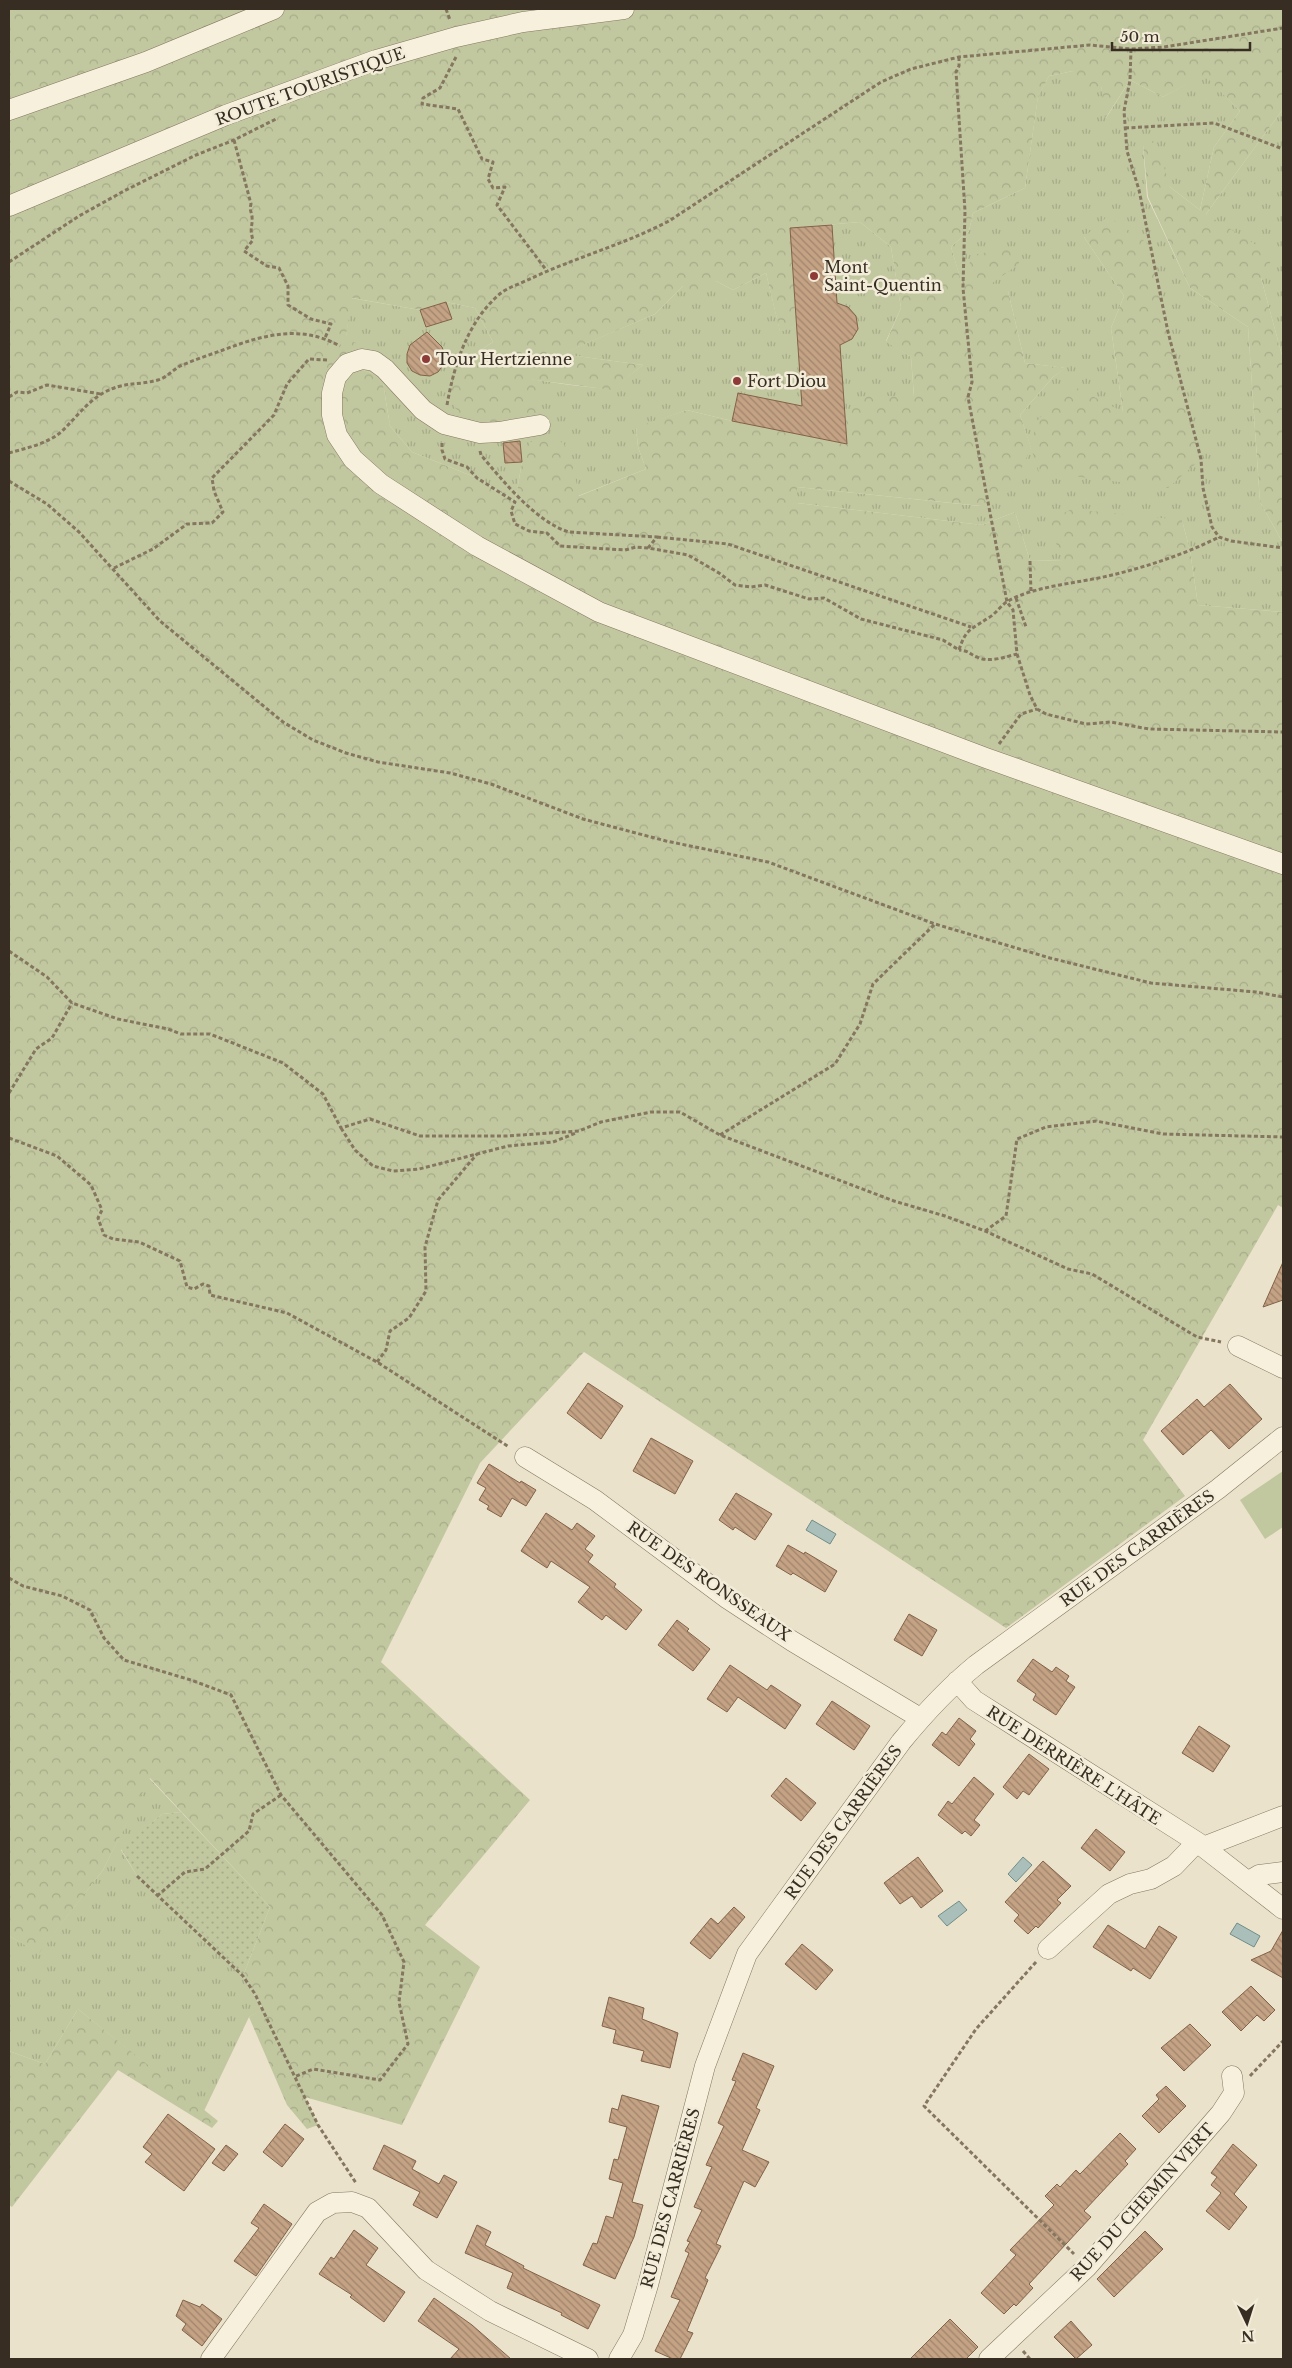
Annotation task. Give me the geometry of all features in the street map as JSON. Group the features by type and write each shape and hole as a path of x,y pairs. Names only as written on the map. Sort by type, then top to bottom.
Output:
{"street":[{"path":"9,110 146,62 274,9"},
{"name":"ROUTE TOURISTIQUE","path":"9,206 226,115 376,60 456,37 523,22 624,9"},
{"path":"540,425 499,432 480,433 444,424 423,410 385,369 374,361 362,359 346,364 336,377 332,393 332,415 337,435 352,459 381,484 477,546 600,612 986,758 1283,864"},
{"path":"1238,1346 1283,1368"},
{"name":"RUE DES CARRIÈRES","path":"621,2359 633,2335 648,2285 705,2066 748,1954 920,1718 957,1681 976,1665 1218,1489 1283,1436"},
{"name":"RUE DES RONSSEAUX","path":"525,1457 595,1500 736,1604 792,1641 920,1718"},
{"name":"RUE DERRIÈRE L'HÂTE","path":"957,1681 974,1700 1200,1844 1283,1909"},
{"path":"1048,1949 1109,1894 1130,1884 1151,1880 1174,1866 1200,1844 1283,1816"},
{"path":"1249,1881 1258,1875 1283,1872"},
{"name":"RUE DU CHEMIN VERT","path":"989,2359 1087,2267 1221,2113 1233,2084"},
{"path":"212,2359 317,2212 333,2203 352,2202 368,2208 426,2270 490,2311 588,2359"}],"path":[{"path":"515,502 478,478 467,467 445,459 442,450 449,396 466,340 485,309 502,292 547,271 641,235 669,221 881,82 911,69 959,57 1090,45 1131,49 1164,46 1283,28"},
{"path":"456,37 459,52 440,88 422,98 422,104 458,109 482,159 493,162 488,179 493,188 504,187 497,205 547,271"},
{"path":"1131,49 1130,80 1124,111 1127,151 1139,190 1168,332 1201,458 1203,488 1212,528 1219,537 1231,541 1283,548"},
{"path":"959,57 959,66 956,72 965,210 963,288 972,382 968,396 1007,602 1013,610 1016,654 1030,694 1038,709 1046,714 1086,724 1111,722 1149,728 1283,732"},
{"path":"9,262 79,216 124,191 196,155 234,140 282,115"},
{"path":"1125,128 1214,123 1283,148"},
{"path":"9,453 37,446 60,433 82,409 102,394 123,384 160,380 180,367 261,336 282,333 325,338 331,324 310,319 288,305 288,286 279,268 266,266 244,251 253,240 250,228 252,217 249,211 251,204 234,140"},
{"path":"114,568 153,549 187,524 212,523 223,512 214,491 212,478 274,415 287,384 309,359 346,364"},
{"path":"9,397 17,392 28,393 47,385 102,394"},
{"path":"480,433 480,455 517,496 556,527 569,532 657,537 728,544 970,628"},
{"path":"9,481 46,504 79,532 114,568 160,621 283,722 313,740 346,753 378,762 450,773 492,784 583,819 666,842 768,862 935,924 1050,958 1151,983 1256,992 1283,997"},
{"path":"517,496 511,511 515,524 529,531 547,533 560,546 625,550 648,548 688,556 719,573 734,585 751,587 765,585 809,599 824,598 861,619 943,640 959,650 970,651 977,657 996,659 1016,654"},
{"path":"648,548 657,537"},
{"path":"959,650 964,636 970,628 989,618 1007,602 1016,598 1155,563 1190,551 1219,537"},
{"path":"1030,561 1031,594"},
{"path":"1016,598 1026,627"},
{"path":"986,758 1003,741 1021,714 1038,709"},
{"path":"720,1135 835,1064 860,1024 873,984 935,924"},
{"path":"9,950 47,977 72,1003 118,1019 168,1029 182,1034 210,1034 283,1063 323,1094 355,1150 373,1166 393,1171 420,1169 508,1146 553,1142 601,1122 651,1112 680,1112 720,1135 894,1201 945,1216 985,1231 1068,1269 1092,1274 1197,1337 1238,1346"},
{"path":"9,1093 36,1049 52,1038 72,1003"},
{"path":"341,1128 370,1119 420,1136 507,1136 579,1132"},
{"path":"985,1231 1006,1216 1017,1140 1046,1127 1096,1121 1163,1134 1283,1138"},
{"path":"9,1138 57,1156 92,1184 102,1210 98,1218 104,1235 113,1239 139,1242 180,1261 187,1287 194,1289 203,1284 208,1286 210,1295 287,1313 377,1362 525,1457"},
{"path":"377,1362 386,1350 390,1331 409,1318 426,1291 425,1246 438,1200 478,1154"},
{"path":"9,1578 23,1586 62,1596 90,1610 104,1638 124,1660 191,1680 231,1695 281,1796 382,1915 404,1962 399,2002 408,2044 380,2080 313,2069 294,2077"},
{"path":"157,1896 185,1872 205,1869 249,1831 253,1814 281,1796"},
{"path":"138,1876 243,1976 263,2010 318,2126 356,2184"},
{"path":"1048,1949 976,2029 924,2106 1087,2267"},
{"path":"1233,2084 1283,2041"}],"green space":[{"path":"9,9 1283,9 1283,109 1206,214 1274,256 1261,278 1283,359 1283,543 1260,502 1248,327 1190,288 1148,197 1143,145 1156,140 1170,187 1200,210 1214,147 1240,111 1204,75 1163,97 1130,80 1105,119 1101,86 1076,91 1073,71 1049,76 1038,97 1025,188 973,213 969,231 951,247 963,287 972,255 1017,247 1019,264 981,291 1008,291 1025,363 1066,368 1053,377 1020,415 1031,447 1036,422 1071,385 1123,412 1111,328 1124,296 1084,237 1108,216 1150,245 1168,332 1201,459 1168,488 1039,472 1031,448 1011,491 981,506 797,487 797,503 982,525 1015,512 1030,561 1063,560 1047,521 1072,509 1182,520 1190,551 1198,605 1283,612 1283,1208 1278,1205 1143,1440 1185,1496 1006,1628 584,1352 480,1463 381,1662 530,1800 425,1925 480,1967 402,2125 305,2097 318,2125 307,2129 287,2105 249,2017 263,2009 243,1976 270,1907 150,1778 103,1870 39,1953 9,1936","holes":["860,222 891,247 901,308 886,342 911,357 914,396 865,396 845,416 846,444 687,410 636,427 638,447 646,469 579,496 570,450 559,440 530,442 522,462 515,502 477,478 412,452 390,426 382,377 347,364 360,347 346,336 352,298 420,310 446,302 475,308 493,342 458,365 449,396 461,417 480,433 542,421 536,388 527,379 612,390 643,365 562,354 655,314 683,286 696,297 716,281 733,290 766,273 780,332 797,326 790,228"]},
{"path":"1073,71 1101,86 1106,118 1130,80 1163,97 1204,74 1240,111 1214,147 1200,210 1170,187 1143,145 1147,197 1190,288 1248,327 1260,502 1283,543 1283,612 1198,605 1190,551 1182,520 1063,560 1030,561 1015,512 982,525 797,503 797,487 980,506 1031,448 1020,415 1053,377 1065,368 1025,363 1008,291 980,291 963,288 951,247 969,231 973,213 1025,188 1038,96 1049,76","holes":["1084,237 1150,246 1168,332 1168,488 1123,412 1111,328 1124,296"]},
{"path":"1283,109 1283,359 1261,278 1206,214"},
{"path":"860,222 891,247 901,308 886,341 911,357 914,397 847,444 687,410 636,428 638,447 646,469 578,496 522,462 515,502 477,478 412,452 390,426 382,377 347,364 346,336 351,298 420,310 446,302 475,308 493,342 458,365 554,383 612,389 643,365 561,354 655,314 683,286 716,281 733,290 766,273 780,331 796,326 790,228"},
{"path":"1283,1471 1283,1527 1265,1539 1240,1500"},
{"path":"149,1778 181,1812 162,1814 121,1850 137,1876 243,1976 263,2010 249,2017 204,2111 78,2009 45,2064 9,2051 9,1936 39,1952 103,1870"},
{"path":"181,1812 270,1907 243,1976 137,1876 121,1849 162,1814"},
{"path":"78,2009 218,2121 212,2128 118,2070 12,2207 9,2205 9,2051 45,2064"}],"water":[{"path":"812,1520 836,1534 830,1544 806,1530"},
{"path":"1023,1857 1032,1865 1016,1882 1008,1874"},
{"path":"959,1901 967,1910 947,1926 938,1916"},
{"path":"1237,1923 1260,1936 1254,1947 1230,1934"}],"building":[{"path":"832,225 837,303 848,307 856,316 858,329 852,339 840,345 847,444 732,421 738,393 802,406 790,228"},
{"path":"446,302 452,319 426,327 420,310"},
{"name":"Tour Hertzienne","path":"427,332 442,347 445,355 444,364 438,372 430,376 420,375 412,371 407,363 410,345"},
{"path":"520,441 522,462 505,463 503,443"},
{"path":"1283,1262 1283,1300 1263,1307"},
{"path":"588,1383 623,1406 601,1439 567,1413"},
{"path":"1230,1384 1262,1419 1229,1449 1211,1430 1183,1455 1161,1431 1197,1399 1204,1407"},
{"path":"651,1438 693,1461 675,1494 633,1471"},
{"path":"489,1464 520,1483 521,1481 536,1490 526,1506 512,1498 501,1517 487,1509 489,1506 479,1500 486,1488 477,1483"},
{"path":"736,1493 772,1514 755,1540 735,1527 733,1530 719,1520"},
{"path":"546,1513 572,1530 577,1523 595,1536 585,1549 593,1555 588,1562 616,1584 614,1587 642,1610 626,1630 606,1615 602,1620 578,1602 590,1587 551,1561 547,1568 521,1551"},
{"path":"788,1545 804,1554 805,1552 837,1571 825,1592 793,1573 791,1575 776,1566"},
{"path":"909,1614 937,1630 922,1656 894,1640"},
{"path":"677,1620 689,1629 687,1631 710,1649 693,1671 658,1645"},
{"path":"1033,1659 1052,1672 1056,1667 1069,1676 1066,1681 1075,1687 1056,1715 1033,1700 1036,1694 1017,1681"},
{"path":"730,1665 767,1690 771,1685 801,1705 785,1729 738,1697 727,1712 707,1699"},
{"path":"832,1701 870,1726 854,1750 816,1724"},
{"path":"959,1718 976,1731 970,1739 975,1744 959,1766 932,1745 942,1732 946,1735"},
{"path":"1199,1726 1230,1746 1213,1772 1182,1753"},
{"path":"1029,1754 1049,1769 1029,1795 1023,1791 1017,1799 1003,1787"},
{"path":"974,1777 994,1794 974,1820 980,1825 971,1836 965,1831 962,1834 938,1815 948,1801 952,1804"},
{"path":"786,1778 816,1803 801,1821 771,1796"},
{"path":"1096,1829 1125,1852 1110,1871 1081,1848"},
{"path":"918,1857 943,1891 921,1908 912,1896 900,1904 884,1883"},
{"path":"1043,1861 1071,1886 1057,1900 1061,1903 1038,1928 1036,1926 1028,1934 1014,1921 1019,1915 1005,1902"},
{"path":"734,1907 745,1917 710,1959 690,1943 711,1918 718,1924"},
{"path":"1108,1925 1145,1949 1159,1926 1177,1937 1150,1979 1133,1968 1131,1971 1093,1947"},
{"path":"1283,1930 1283,1978 1251,1960 1271,1951"},
{"path":"802,1944 833,1970 816,1990 785,1964"},
{"path":"1251,1986 1275,2010 1264,2021 1257,2015 1241,2031 1222,2012"},
{"path":"609,1997 644,2008 642,2019 678,2033 670,2068 641,2061 644,2051 613,2043 616,2030 602,2026"},
{"path":"1190,2024 1211,2045 1184,2071 1161,2048"},
{"path":"743,2053 774,2066 756,2108 760,2110 742,2150 769,2162 755,2187 744,2181 716,2244 721,2246 705,2278 708,2280 687,2331 693,2333 680,2359 673,2359 655,2351 680,2300 671,2297 689,2253 685,2251 690,2242 687,2241 702,2210 694,2207 712,2167 706,2165 724,2126 718,2123 736,2081 732,2080"},
{"path":"1166,2086 1186,2106 1159,2133 1142,2116 1159,2099 1156,2095"},
{"path":"622,2095 659,2106 632,2202 643,2205 634,2237 615,2279 583,2265 593,2243 597,2244 606,2216 613,2218 623,2183 609,2179 614,2159 618,2160 627,2127 609,2122 612,2108 618,2110"},
{"path":"168,2114 215,2149 184,2191 145,2162 152,2154 143,2147"},
{"path":"285,2124 304,2139 282,2167 263,2152"},
{"path":"1120,2133 1136,2149 1125,2161 1128,2164 1084,2211 1091,2217 1029,2284 1033,2288 1016,2306 1014,2304 1004,2314 981,2293 1016,2255 1010,2250 1054,2205 1045,2196 1057,2184 1060,2187 1076,2170 1080,2174"},
{"path":"1233,2144 1257,2165 1234,2194 1247,2207 1229,2230 1206,2211 1221,2193 1211,2185 1217,2177 1211,2173"},
{"path":"226,2145 238,2154 224,2171 212,2163"},
{"path":"384,2145 416,2161 412,2169 439,2184 444,2175 457,2182 437,2218 413,2205 420,2192 373,2169"},
{"path":"264,2204 292,2224 256,2276 234,2261 259,2228 251,2223"},
{"path":"477,2225 491,2232 485,2245 524,2266 523,2268 600,2305 588,2329 561,2315 562,2313 507,2288 513,2273 465,2253"},
{"path":"354,2230 378,2248 366,2265 405,2292 384,2322 350,2297 352,2295 319,2274 331,2257 334,2259"},
{"path":"1145,2231 1163,2249 1114,2297 1097,2279"},
{"path":"434,2298 472,2325 511,2359 450,2359 459,2349 418,2321"},
{"path":"183,2300 200,2307 202,2304 222,2319 202,2346 182,2330 186,2324 176,2316"},
{"path":"950,2319 978,2347 966,2359 910,2359"},
{"path":"1071,2321 1092,2345 1076,2359 1054,2337"}],"place":[{"name":"Mont Saint-Quentin","path":"814,276"},
{"name":"Tour Hertzienne","path":"426,359"},
{"name":"Fort Diou","path":"737,381"}]}
